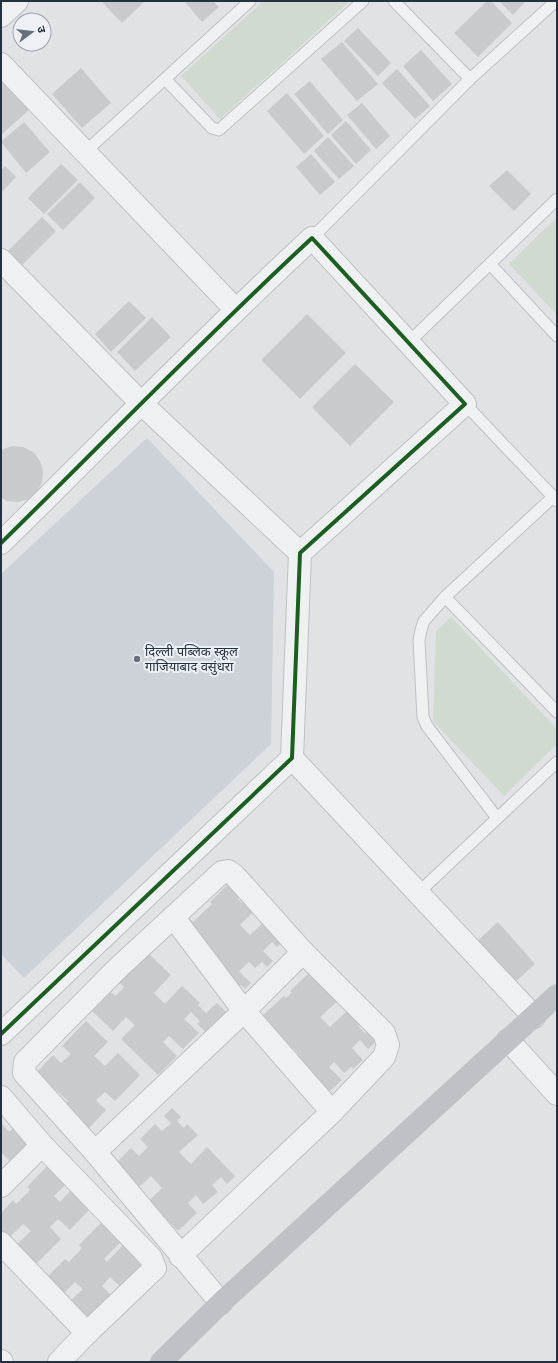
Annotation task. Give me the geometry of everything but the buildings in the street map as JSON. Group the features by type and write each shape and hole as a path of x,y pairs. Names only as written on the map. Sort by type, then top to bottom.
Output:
{"street":[{"path":"1,16 17,1"},
{"path":"1,64 234,310"},
{"path":"1,543 142,404 234,310 312,238 465,404 300,552 292,758 1,1034"},
{"path":"1,260 142,404 300,552"},
{"path":"292,758 534,1017"},
{"path":"180,1256 332,1112 384,1057 388,1045 384,1033 303,952 234,875 228,871 222,872 174,918 118,968 26,1062 24,1066 24,1073 96,1152 180,1256 221,1304"},
{"path":"174,918 244,1011 332,1112"},
{"path":"96,1152 244,1011 303,952"},
{"path":"161,1362 221,1304 557,995"},
{"path":"508,1040 557,1094"},
{"path":"1,1097 42,1145 151,1258 155,1268 59,1362"},
{"path":"1,1186 42,1145"},
{"path":"1,1242 87,1333"}],"lane":[{"path":"85,152 250,1"},
{"path":"165,79 212,128 218,130 363,1"},
{"path":"394,1 470,79"},
{"path":"312,238 470,79 556,1"},
{"path":"408,343 557,199"},
{"path":"490,264 557,336"},
{"path":"465,404 555,499 445,598 424,621 419,640 423,717 427,726 497,818"},
{"path":"445,598 557,712"},
{"path":"418,893 557,762"}],"shaded area":[{"path":"263,1 350,1 220,119 181,76"},
{"path":"557,217 557,315 509,264"},
{"name":"दिल्ली पब्लिक स्कूल गाजियाबाद वसुंधरा","path":"147,438 274,572 271,744 24,978 1,954 1,574"},
{"path":"451,617 557,729 557,744 504,796 433,721 436,631"}],"cycle path":[{"path":"1,543 194,351 312,238 465,404 300,553 292,758 1,1034"}],"place":[{"name":"दिल्ली पब्लिक स्कूल गाजियाबाद वसुंधरा","path":"137,659"}]}
